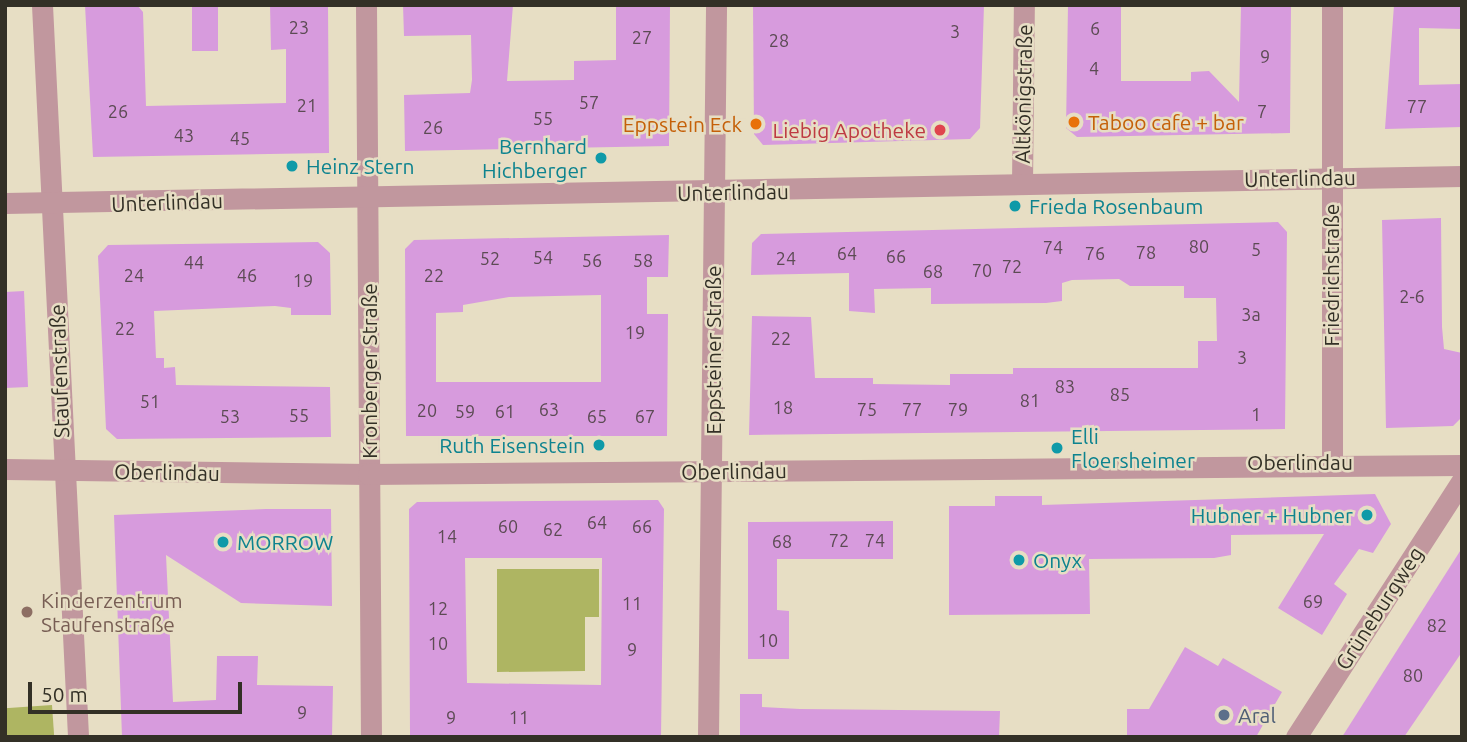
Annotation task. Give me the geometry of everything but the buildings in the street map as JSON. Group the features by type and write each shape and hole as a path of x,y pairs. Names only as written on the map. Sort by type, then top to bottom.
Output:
{"street":[{"name":"Staufenstraße","path":"42,5 78,737"},
{"name":"Kronberger Straße","path":"366,5 371,737"},
{"name":"Eppsteiner Straße","path":"708,737 716,5"},
{"name":"Altkönigstraße","path":"1021,184 1024,5"},
{"name":"Friedrichstraße","path":"1332,5 1332,461"},
{"name":"Unterlindau","path":"5,203 53,206 369,195 714,193 1462,176"},
{"name":"Oberlindau","path":"5,470 368,474 1332,461 1462,465"},
{"name":"Grüneburgweg","path":"1296,737 1462,480"}],"green space":[{"path":"497,569 599,569 599,617 585,617 585,671 497,672"},
{"path":"52,705 54,737 7,737 5,708"}],"place":[{"name":"Taboo cafe + bar","path":"1074,122"},
{"name":"Eppstein Eck","path":"756,124"},
{"name":"Liebig Apotheke","path":"940,130"},
{"name":"Bernhard Hichberger","path":"601,158"},
{"name":"Heinz Stern","path":"292,166"},
{"name":"Frieda Rosenbaum","path":"1015,206"},
{"name":"Ruth Eisenstein","path":"599,445"},
{"name":"Elli Floersheimer","path":"1057,448"},
{"name":"Hubner + Hubner","path":"1367,515"},
{"name":"MORROW","path":"223,542"},
{"name":"Onyx","path":"1019,560"},
{"name":"Kinderzentrum Staufenstraße","path":"27,612"},
{"name":"Aral","path":"1224,715"}]}
